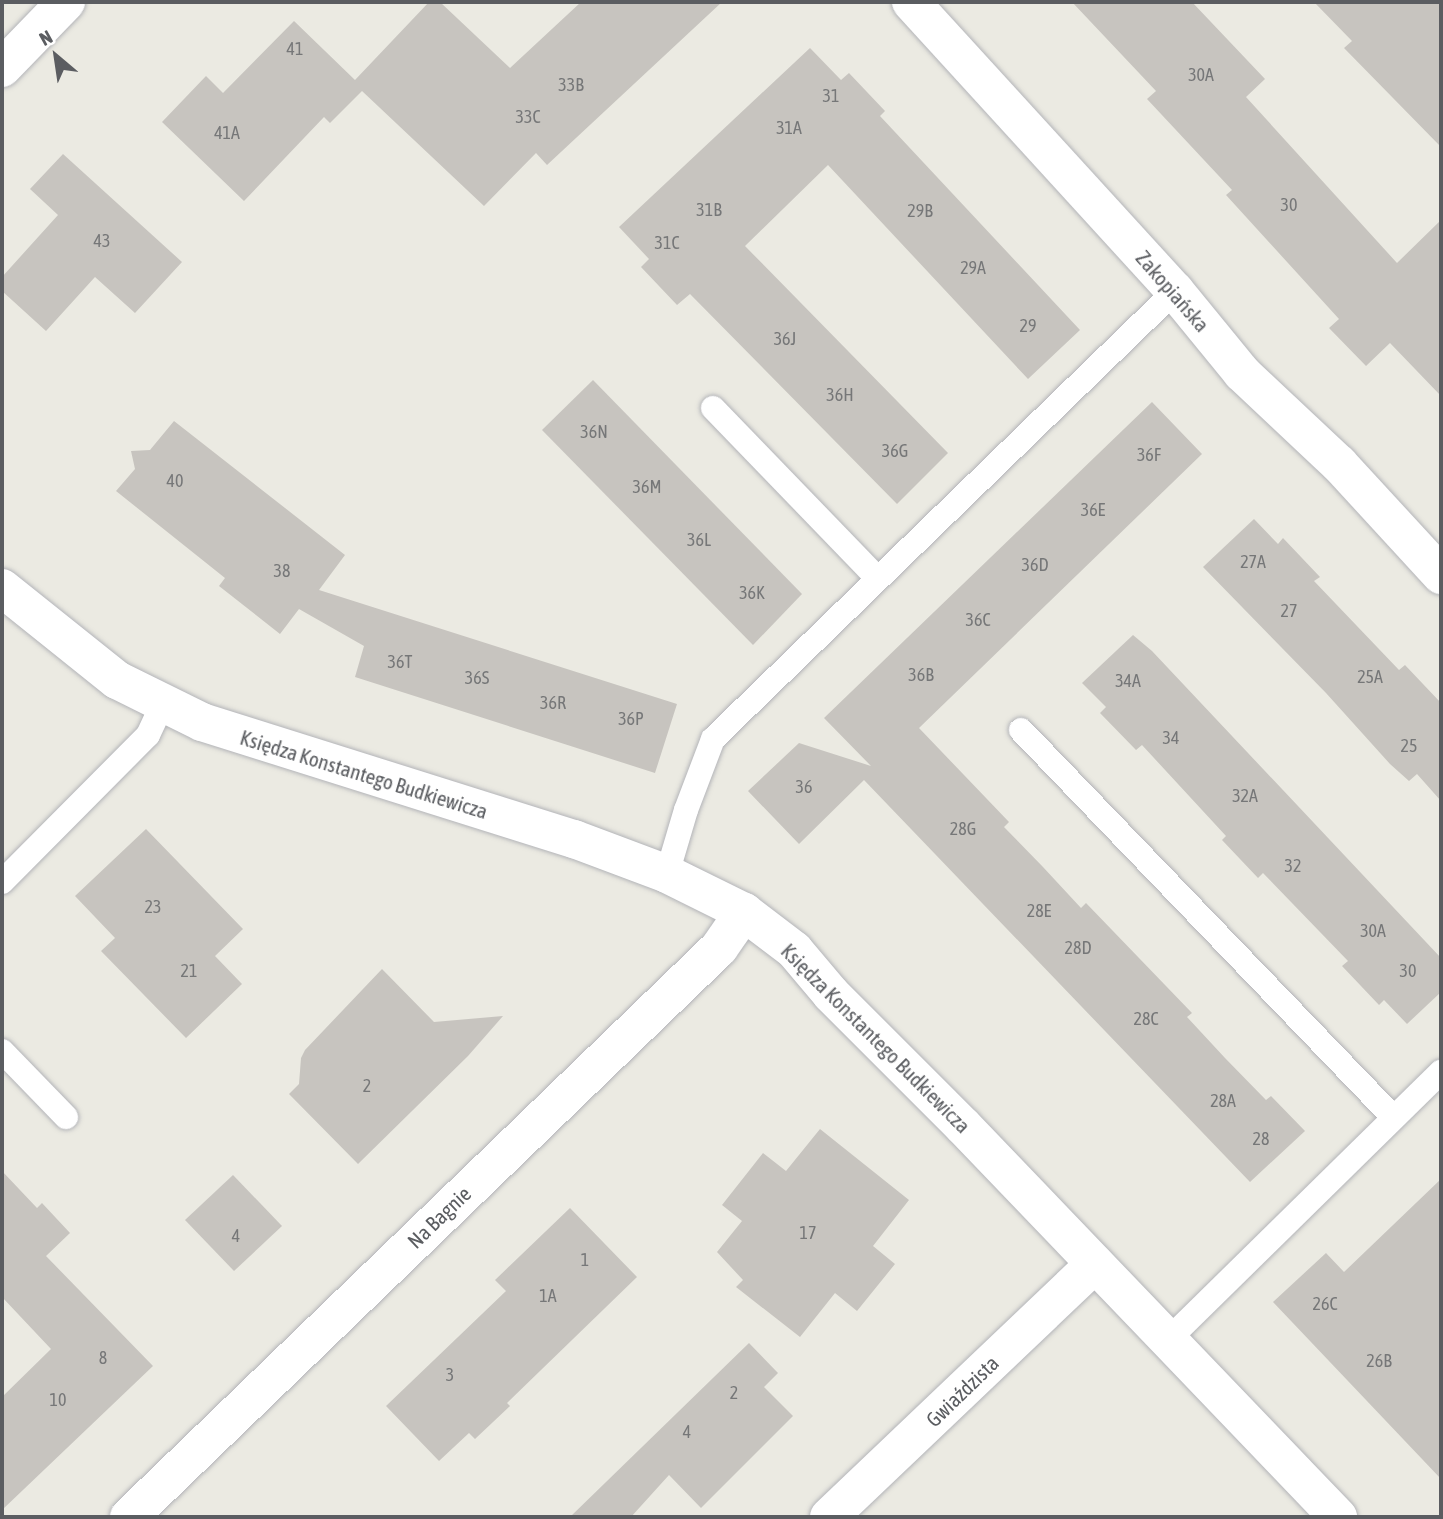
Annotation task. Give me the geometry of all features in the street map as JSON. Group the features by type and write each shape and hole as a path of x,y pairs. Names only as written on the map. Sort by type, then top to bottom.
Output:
{"street":[{"path":"2,68 65,2"},
{"name":"Zakopiańska","path":"911,2 1175,291 1242,373 1339,464 1441,575"},
{"name":"Księdza Konstantego Budkiewicza","path":"2,588 117,680 162,705 251,740 530,824 667,874 744,912 794,950 831,994 881,1041 1338,1517"},
{"name":"Na Bagnie","path":"128,1517 719,948 744,912"},
{"name":"Gwiaździsta","path":"829,1517 1096,1264"}],"lane":[{"path":"667,874 713,740 1175,291"},
{"path":"713,408 877,578"},
{"path":"2,882 148,735 162,705"},
{"path":"1021,730 1393,1116"},
{"path":"2,1051 66,1116"},
{"path":"1168,1340 1393,1116 1441,1072"}],"building":[{"path":"429,2 440,2 510,68 581,2 722,2 547,165 536,153 484,206 362,91 330,123 324,117 244,201 162,122 206,76 223,93 294,21 355,80"},
{"path":"1072,2 1192,2 1265,79 1246,97 1397,263 1441,220 1441,396 1390,343 1366,366 1329,328 1339,319 1226,195 1232,190 1147,99 1156,91"},
{"path":"1314,2 1441,2 1441,147 1344,48 1352,41"},
{"path":"810,48 841,80 849,73 885,111 880,116 1080,330 1028,379 828,165 745,246 948,453 897,504 690,294 677,305 641,267 649,259 619,227"},
{"path":"63,154 182,262 135,313 95,277 46,331 2,291 2,277 58,215 30,189"},
{"path":"593,380 802,594 753,645 542,430"},
{"path":"1152,402 1202,454 919,728 1009,822 1004,827 1081,908 1086,903 1192,1013 1187,1017 1225,1058 1266,1100 1271,1096 1305,1131 1250,1182 864,780 799,844 748,791 799,743 871,766 824,718"},
{"path":"174,421 345,555 319,590 677,704 655,773 355,677 364,646 299,609 280,634 219,586 225,578 116,491 135,469 131,451 150,450"},
{"path":"1254,519 1278,544 1283,538 1320,577 1314,581 1399,670 1405,665 1441,703 1441,801 1417,774 1409,781 1390,764 1326,693 1203,567"},
{"path":"1133,635 1152,651 1441,958 1441,992 1407,1024 1384,1000 1379,1005 1342,966 1348,961 1263,873 1258,878 1222,840 1226,836 1142,745 1136,750 1100,713 1106,707 1082,683"},
{"path":"146,829 243,929 215,956 242,984 186,1038 101,951 115,938 75,896"},
{"path":"382,969 434,1022 503,1016 468,1056 358,1164 289,1094 299,1084 301,1058 305,1050"},
{"path":"820,1129 909,1200 873,1246 895,1264 857,1311 835,1293 800,1337 736,1287 743,1280 717,1252 742,1221 722,1205 763,1153 786,1171"},
{"path":"2,1171 37,1208 42,1203 70,1233 46,1256 153,1366 2,1510 2,1397 51,1349 2,1297"},
{"path":"233,1175 282,1226 234,1271 185,1220"},
{"path":"1441,1179 1441,1479 1273,1302 1326,1253 1344,1272"},
{"path":"570,1208 637,1277 507,1403 510,1406 475,1439 469,1433 439,1461 386,1406 506,1291 495,1280"},
{"path":"749,1343 778,1373 764,1387 793,1416 701,1508 669,1475 631,1517 570,1517"}]}
